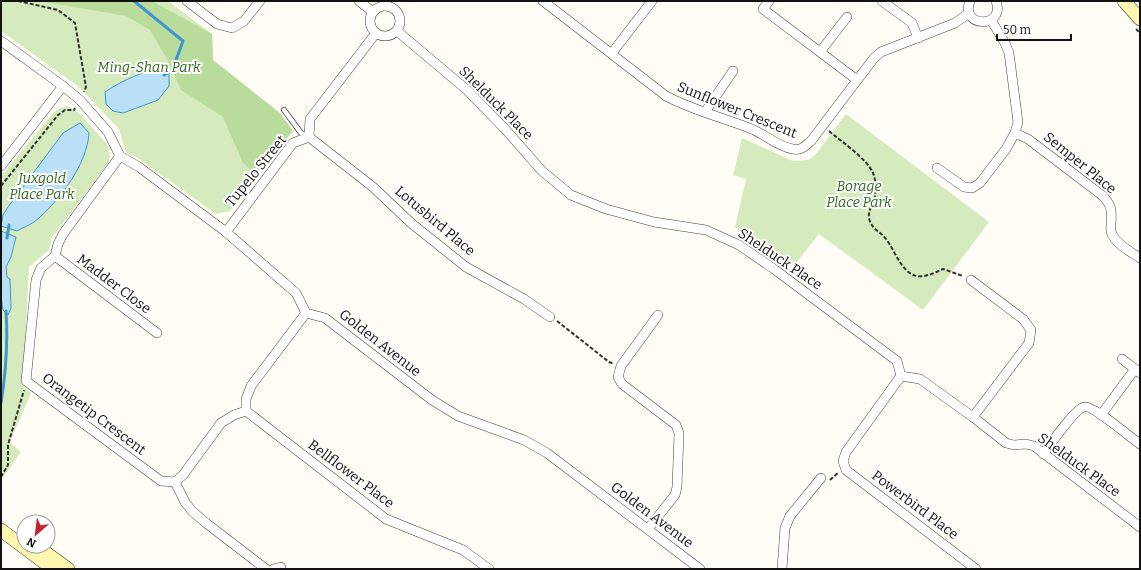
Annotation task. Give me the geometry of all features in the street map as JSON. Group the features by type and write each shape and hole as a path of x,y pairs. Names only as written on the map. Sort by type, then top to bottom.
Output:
{"street":[{"path":"187,1 217,24 232,28 244,21 260,1"},
{"path":"358,1 373,12"},
{"name":"Sunflower Crescent","path":"543,1 666,96 684,105 753,130 785,148 798,150 811,141 858,80 869,63 881,52 955,23 969,13"},
{"path":"612,53 652,1"},
{"path":"769,1 763,9 858,80"},
{"path":"882,1 912,23 918,38"},
{"path":"970,1 968,8 969,13 980,22 991,20 998,8 996,1"},
{"path":"1124,1 1140,19"},
{"path":"386,6 394,10 400,17 397,31 389,36 376,33 371,26 370,21 373,12 386,6"},
{"path":"820,52 847,17"},
{"path":"937,168 964,187 972,188 980,184 1006,149 1015,134 1018,122 1006,43 991,20"},
{"name":"Shelduck Place","path":"397,31 467,90 506,130 542,171 571,195 606,209 654,222 706,230 739,245 774,269 897,361 901,376 920,379 1006,443 1034,446 1140,527"},
{"name":"Tupelo Street","path":"226,232 293,143 309,137 310,119 376,33"},
{"path":"1,41 80,100 108,132 120,156 139,167 226,232 296,293 306,313 251,386 246,400 246,411 234,415 221,424 183,475 175,482 185,502 192,511 266,569"},
{"path":"705,112 734,71"},
{"path":"1,166 63,86"},
{"name":"Semper Place","path":"1015,134 1028,139 1103,196 1110,204 1112,213 1112,234 1118,242 1140,258"},
{"name":"Lotusbird Place","path":"309,137 373,186 411,223 466,267 524,299 550,317"},
{"name":"Orangetip Crescent","path":"120,156 63,234 58,244 55,256 41,268 36,280 26,381 161,481 175,482"},
{"name":"Madder Close","path":"55,256 157,334"},
{"path":"971,280 1024,319 1030,330 1029,343 973,417"},
{"name":"Golden Avenue","path":"306,313 325,318 432,400 458,416 524,440 547,453 700,569"},
{"path":"648,529 675,495 677,487 679,433 676,425 622,384 618,376 620,366 658,315"},
{"path":"1102,415 1137,371 1122,360"},
{"path":"846,470 843,461 846,452 901,376"},
{"path":"1043,454 1065,425 1084,406 1090,407 1102,415 1140,444"},
{"name":"Bellflower Place","path":"246,411 386,519 463,550 488,569"},
{"name":"Powerbird Place","path":"846,470 976,569"},
{"path":"782,569 785,528 790,516 821,478"},
{"path":"1,519 16,530"},
{"path":"1,530 53,569"},
{"path":"48,554 68,569"}],"lane":[{"path":"284,110 302,133 309,137"}],"path":[{"path":"18,1 58,10 75,23 86,87 84,92"},
{"path":"1,186 58,115 65,110 74,110 75,108"},
{"path":"829,131 869,165 874,174 875,185 875,197 870,210 870,223 889,243 899,262 907,271 917,276 922,276 943,270 971,280"},
{"path":"550,317 609,362 620,366"},
{"path":"1,476 8,466 8,445 26,381"},
{"path":"821,478 828,482 836,473 846,470"}],"green space":[{"name":"Ming-Shan Park","path":"1,1 168,1 212,34 213,60 280,113 293,131 256,175 230,211 216,214 135,156 126,153 119,129 79,87 1,31"},
{"path":"39,1 152,1 212,34 213,60 280,113 293,131 256,175 243,163 223,117 181,90 167,59 150,30 126,16"},
{"name":"Juxgold Place Park","path":"67,106 78,112 107,144 110,154 109,162 51,239 49,250 29,267 23,386 31,393 10,442 21,452 1,480 1,176 56,110"},
{"name":"Borage Place Park","path":"846,114 989,222 923,310 819,234 793,267 754,238 735,227 746,179 733,175 742,138 793,161 808,160 816,154"}],"water":[{"path":"152,70 164,72 169,75 169,86 158,100 123,113 113,111 106,104 105,92 128,79"},
{"path":"80,123 89,133 87,145 72,180 56,201 37,220 17,231 1,226 3,215 8,207 63,133"},
{"path":"1,231 16,237 11,257 6,267 7,277 10,279 11,308 8,315 3,310 1,296"}],"waterway":[{"path":"134,1 183,41 172,71 164,75"},
{"path":"7,238 9,225"},
{"path":"1,403 6,357 6,311"}]}
